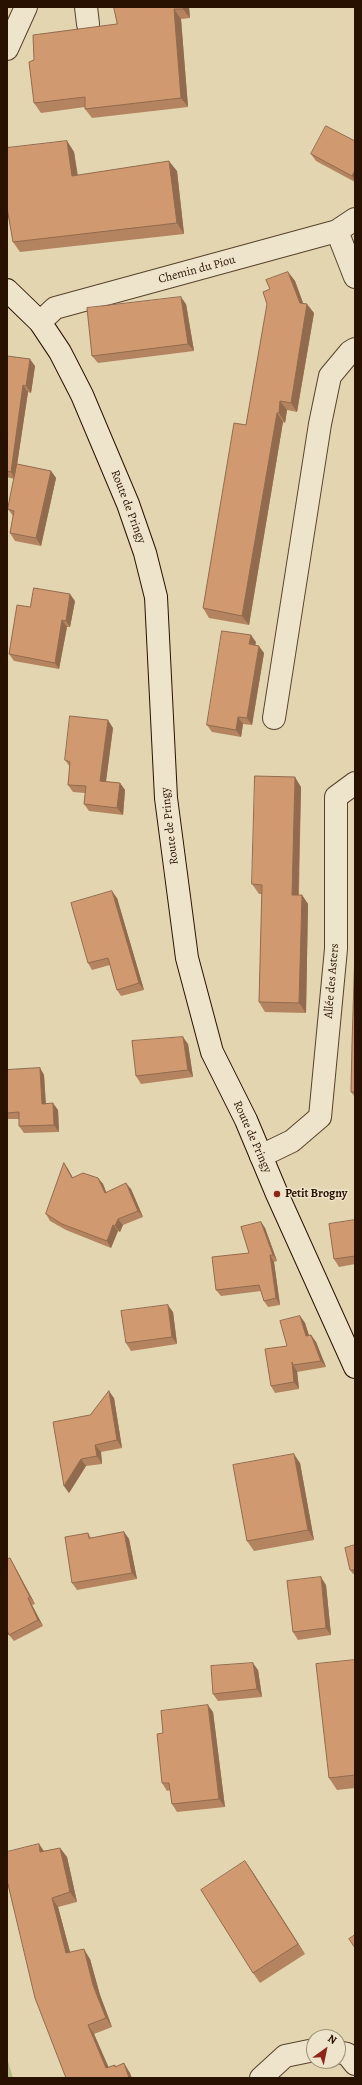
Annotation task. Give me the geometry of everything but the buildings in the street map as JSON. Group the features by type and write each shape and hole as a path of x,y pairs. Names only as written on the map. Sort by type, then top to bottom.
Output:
{"street":[{"path":"7,49 26,7"},
{"name":"Chemin du Piou","path":"40,322 55,308 337,231 355,219"},
{"path":"337,231 355,277"},
{"name":"Route de Pringy","path":"7,290 40,322 60,352 82,395 128,504 146,553 156,596 166,798 187,958 212,1052 246,1120 277,1194 355,1367"},
{"path":"274,718 320,424 330,376 350,352 355,349"},
{"name":"Allée des Asters","path":"261,1156 292,1141 320,1117 336,949 336,797 355,783"},
{"path":"261,2078 285,2056 306,2052"},
{"path":"346,2054 355,2064"}],"green space":[{"path":"7,2058 13,2078 7,2078"}],"place":[{"name":"Petit Brogny","path":"277,1194"}]}
